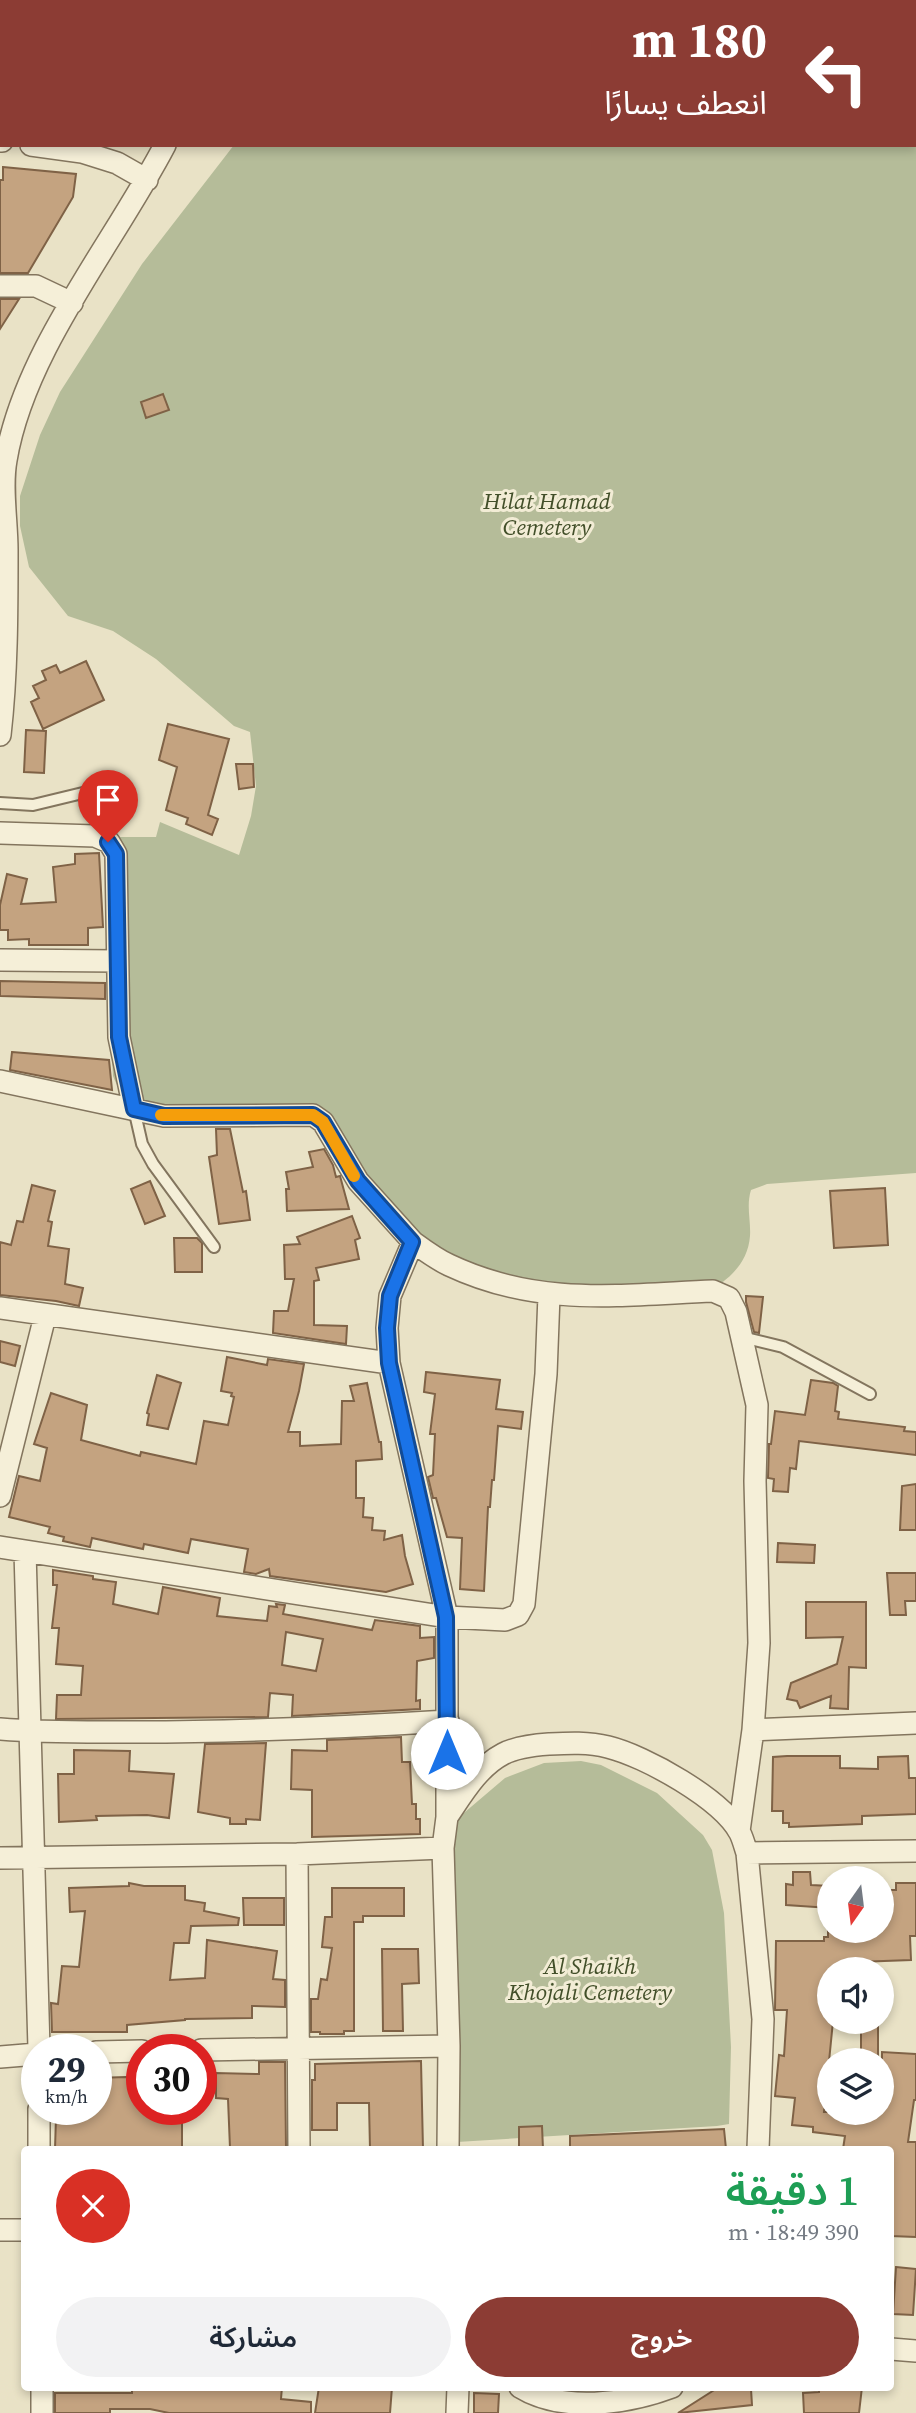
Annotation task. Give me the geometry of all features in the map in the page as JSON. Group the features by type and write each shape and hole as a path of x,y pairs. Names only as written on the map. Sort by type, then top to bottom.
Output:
{"street":[{"path":"46,147 82,152 117,163 147,180"},
{"path":"1,721 3,462 17,413 38,363 164,147"},
{"path":"0,286 36,286 72,303"},
{"path":"0,832 95,836 108,842 116,854 119,1037 134,1109"},
{"path":"0,960 117,961"},
{"path":"0,1081 164,1116 313,1115 323,1122 358,1181 412,1242 447,1264 518,1289 549,1294 585,1296 713,1291 729,1298 736,1312 757,1405 755,1481 759,1643 753,1731 739,1831"},
{"path":"412,1242 390,1296 387,1328 389,1363 446,1617 447,1817 443,1848 449,2046 448,2146"},
{"path":"0,1547 446,1617 505,1620 518,1615 524,1604 546,1374 549,1294"},
{"path":"0,1308 389,1363"},
{"path":"0,1496 45,1316"},
{"path":"24,1551 38,2034"},
{"path":"0,1729 30,1732 179,1732 335,1728 447,1721"},
{"path":"753,1731 916,1723"},
{"path":"447,1817 487,1765 504,1753 534,1745 577,1742 609,1747 643,1760 689,1785 717,1807 739,1831 747,1853 763,2019 758,2146"},
{"path":"0,1858 297,1854 443,1848"},
{"path":"747,1853 916,1851"},
{"path":"297,1854 299,2146"},
{"path":"217,2050 449,2046"},
{"path":"0,2057 21,2054"},
{"path":"39,2125 39,2146"},
{"path":"0,2230 21,2230"},
{"path":"894,2349 916,2351"},
{"path":"42,2391 42,2413"},
{"path":"457,2413 458,2391"},
{"path":"526,2391 569,2403 611,2407 662,2391"}],"lane":[{"path":"0,803 33,805 120,784"},
{"path":"134,1109 142,1144 153,1164 214,1247"},
{"path":"741,1337 783,1347 870,1394"}],"green space":[{"name":"Hilat Hamad Cemetery","path":"232,147 916,147 916,1173 767,1184 751,1190 750,1236 746,1254 730,1276 707,1292 538,1296 450,1277 424,1256 317,1106 145,1109 126,1096 113,1076 108,988 112,837 156,837 160,822 239,855 251,816 256,786 250,732 234,726 156,659 113,631 68,616 29,567 20,526 20,496 40,435 60,392 142,264"},
{"name":"Al Shaikh Khojali Cemetery","path":"581,1761 601,1765 657,1793 703,1835 712,1850 724,1913 731,2047 729,2124 457,2142 448,1839 458,1818 505,1778 544,1763"}],"building":[{"path":"3,167 76,174 73,197 28,273 0,273 0,180 3,180"},
{"path":"0,299 19,299 0,329"},
{"path":"163,394 169,410 146,418 141,402"},
{"path":"86,661 104,700 43,729 31,702 39,698 33,686 46,680 42,671 56,665 60,673"},
{"path":"168,724 229,739 208,815 218,819 212,835 186,824 188,818 166,810 177,767 159,760"},
{"path":"26,730 46,731 44,773 24,772"},
{"path":"236,764 253,764 254,787 239,789"},
{"path":"99,853 103,927 88,928 88,945 29,945 29,939 8,940 8,930 0,930 0,905 7,874 27,879 21,904 56,902 53,867 75,864 75,854"},
{"path":"0,981 105,983 105,999 0,996"},
{"path":"12,1052 109,1060 112,1090 10,1070"},
{"path":"216,1129 230,1129 243,1192 246,1191 250,1220 219,1224 209,1157 217,1155"},
{"path":"324,1149 336,1177 340,1176 349,1209 287,1211 286,1189 289,1189 286,1172 313,1167 309,1152"},
{"path":"150,1181 165,1216 145,1224 131,1189"},
{"path":"32,1185 55,1191 48,1221 52,1222 48,1246 69,1249 65,1284 83,1288 79,1306 0,1295 0,1242 11,1245 17,1221 23,1222"},
{"path":"885,1188 888,1245 834,1248 830,1191"},
{"path":"352,1216 360,1238 355,1240 359,1259 316,1268 319,1280 314,1281 314,1325 347,1326 346,1344 273,1333 274,1311 288,1311 294,1279 285,1279 284,1245 300,1244 297,1237"},
{"path":"174,1238 197,1238 202,1243 202,1272 175,1272"},
{"path":"746,1296 763,1297 759,1333 754,1332"},
{"path":"0,1341 20,1346 15,1366 0,1362"},
{"path":"227,1357 267,1365 268,1359 304,1364 288,1432 300,1432 300,1446 341,1444 342,1401 354,1401 350,1386 367,1383 381,1442 382,1459 356,1461 356,1498 364,1498 363,1517 373,1518 372,1530 385,1531 384,1540 402,1535 413,1584 386,1592 270,1576 269,1569 256,1574 244,1572 248,1549 191,1539 188,1553 144,1544 143,1549 92,1538 90,1547 63,1541 64,1537 48,1533 50,1527 9,1517 19,1476 40,1481 47,1448 34,1444 51,1393 87,1405 81,1440 140,1456 141,1452 196,1464 204,1421 228,1425 234,1397 231,1396 232,1393 221,1391"},
{"path":"426,1372 500,1380 496,1409 523,1412 521,1429 498,1426 494,1480 488,1507 484,1591 460,1589 462,1538 447,1537 436,1498 433,1498 428,1477 433,1475 435,1434 430,1434 435,1394 424,1392"},
{"path":"157,1375 181,1383 168,1429 147,1425 147,1413"},
{"path":"811,1380 838,1386 835,1411 839,1412 838,1419 905,1427 904,1431 916,1432 916,1455 799,1441 796,1469 790,1468 788,1492 773,1491 774,1479 768,1478 769,1444 775,1411 805,1415"},
{"path":"916,1484 916,1530 900,1530 902,1486"},
{"path":"778,1543 815,1545 814,1563 777,1562"},
{"path":"53,1570 116,1582 113,1604 158,1614 163,1587 220,1598 217,1616 267,1621 269,1606 277,1607 276,1604 285,1605 283,1614 372,1630 375,1620 420,1626 420,1638 434,1637 434,1658 417,1661 416,1701 420,1700 420,1709 292,1716 293,1695 270,1693 268,1717 56,1719 57,1695 81,1695 83,1666 56,1664 59,1628 52,1628 57,1585 53,1585","holes":["286,1632 323,1639 316,1671 282,1665"]},
{"path":"887,1573 916,1573 916,1601 905,1601 906,1615 890,1615"},
{"path":"806,1602 866,1602 866,1668 849,1667 848,1709 830,1708 831,1696 800,1708 797,1701 787,1699 791,1683 837,1664 843,1637 806,1638"},
{"path":"401,1737 402,1762 410,1762 412,1804 416,1804 416,1819 420,1819 420,1834 312,1837 312,1790 291,1789 292,1750 327,1751 327,1740"},
{"path":"266,1743 260,1820 246,1819 246,1824 230,1824 230,1818 198,1812 205,1744"},
{"path":"74,1750 130,1751 129,1771 174,1774 169,1818 147,1815 96,1816 97,1820 59,1822 58,1774 74,1774"},
{"path":"840,1756 840,1768 878,1769 878,1757 908,1756 909,1778 916,1778 916,1814 862,1816 862,1824 789,1827 789,1823 783,1823 783,1811 772,1811 773,1757"},
{"path":"793,1872 810,1872 811,1885 817,1885 817,1907 786,1905 786,1884 793,1885"},
{"path":"129,1883 144,1886 185,1886 185,1900 205,1903 204,1911 239,1918 238,1925 191,1926 189,1943 174,1943 170,1980 205,1978 207,1940 277,1951 273,1979 285,1980 285,2007 252,2006 252,2018 185,2019 127,2025 127,2032 52,2032 51,2003 58,2004 62,1966 79,1967 85,1911 70,1912 69,1888 129,1886"},
{"path":"896,1883 916,1883 916,1936 910,1936 911,1960 894,1961 894,1957 817,1957 817,2034 832,2034 830,2048 817,2048 817,2125 894,2125 894,2053 916,2054 916,2100 908,2142 916,2142 916,2237 894,2236 894,2146 843,2146 845,2136 813,2132 813,2127 792,2125 795,2098 775,2096 779,2055 784,2056 787,2010 775,2010 776,1941 894,1943"},
{"path":"332,1888 404,1888 404,1916 363,1916 363,1922 354,1922 354,2031 344,2031 344,2034 320,2034 311,2032 311,1999 318,1999 321,1979 327,1980 332,1948 322,1947 325,1917 332,1917"},
{"path":"243,1898 284,1898 284,1925 244,1925"},
{"path":"382,1949 418,1949 419,1983 402,1984 403,2031 383,2031"},
{"path":"861,2034 878,2034 878,2048 861,2048"},
{"path":"421,2061 423,2146 370,2146 369,2103 337,2103 337,2130 312,2130 312,2080 315,2080 315,2064"},
{"path":"259,2062 285,2062 286,2146 230,2146 228,2099 217,2098 217,2073 259,2074"},
{"path":"112,2077 126,2077 126,2125 182,2125 182,2146 55,2146 56,2125 112,2125"},
{"path":"542,2126 543,2146 519,2146 519,2127"},
{"path":"724,2129 726,2146 570,2146 570,2136"},
{"path":"896,2267 916,2269 913,2315 894,2314"},
{"path":"282,2391 281,2399 311,2402 311,2413 169,2413 150,2409 110,2409 110,2413 55,2413 55,2393"},
{"path":"318,2391 392,2391 390,2413 315,2413"},
{"path":"713,2391 751,2391 752,2405 678,2413"},
{"path":"862,2391 859,2413 804,2413 803,2393"},
{"path":"474,2393 499,2394 498,2413 474,2413"}],"slow traffic":[{"path":"161,1115 313,1115 323,1122 354,1176"}],"route":[{"path":"108,842 116,854 119,1037 134,1109 164,1116 313,1115 323,1122 358,1181 412,1242 390,1296 387,1328 389,1363 446,1617 447,1753"}]}
